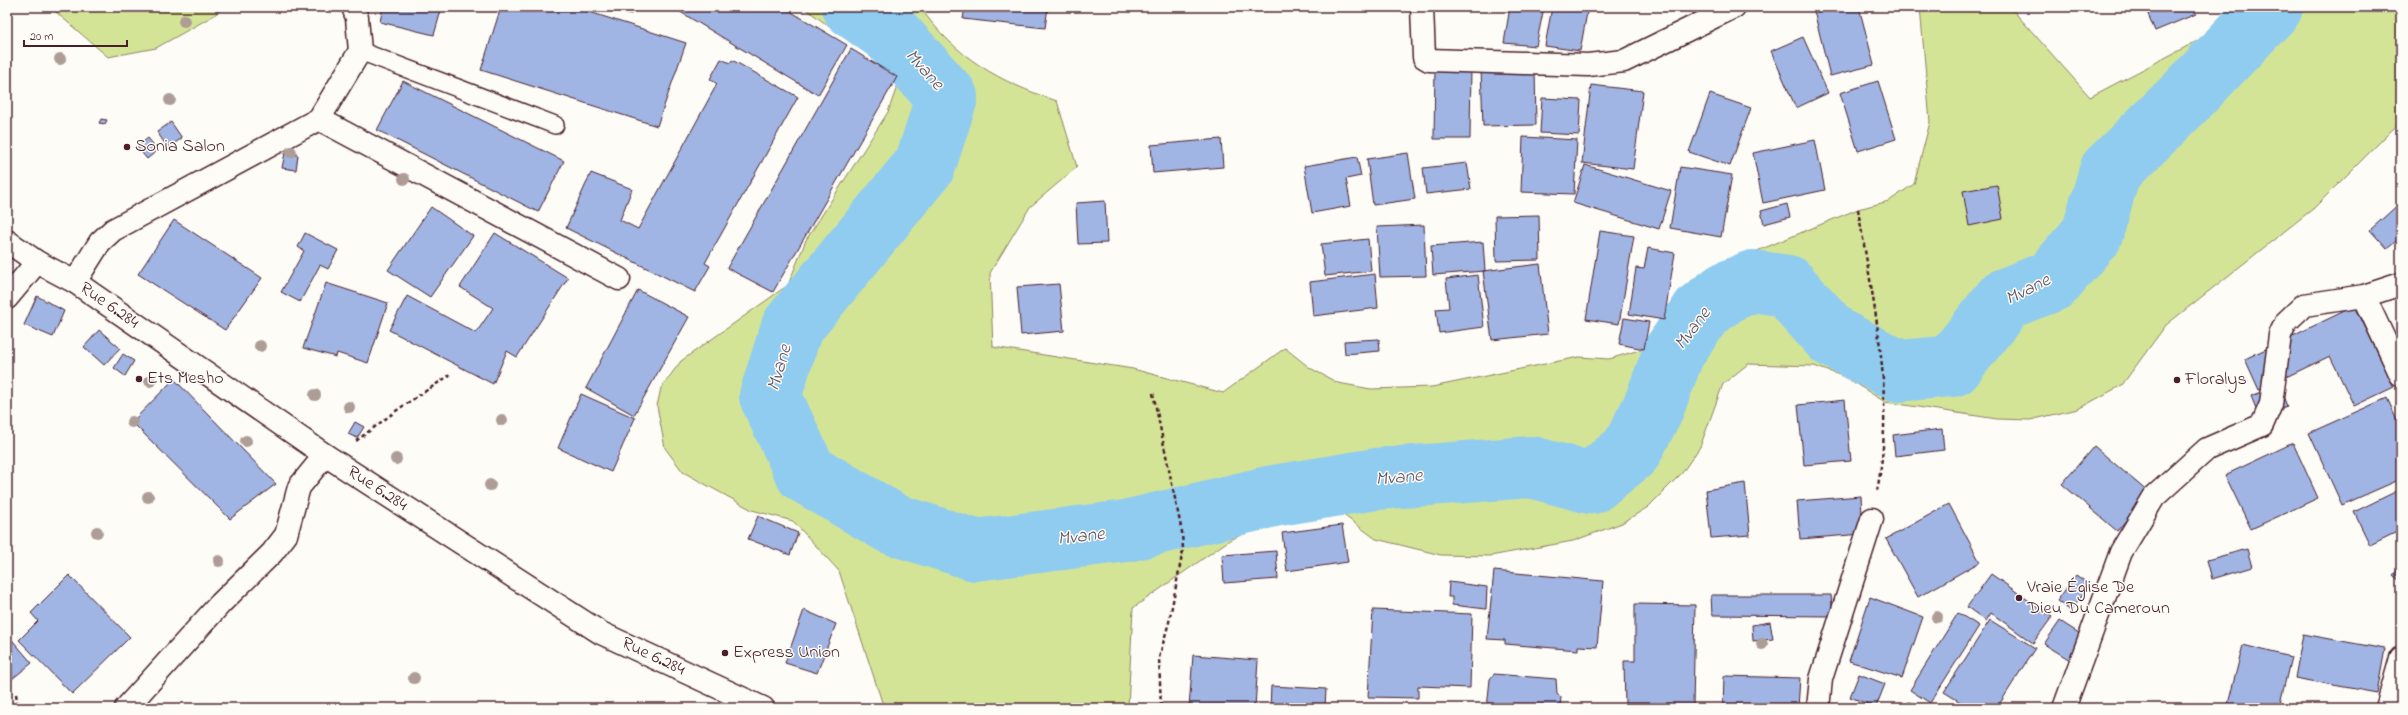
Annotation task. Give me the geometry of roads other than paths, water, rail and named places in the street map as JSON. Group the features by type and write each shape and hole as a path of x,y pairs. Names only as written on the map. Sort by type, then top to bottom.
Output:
{"street":[{"path":"75,282 100,242 113,230 319,119 360,51 357,18 353,7"},
{"path":"1422,7 1424,57 1429,60 1588,65 1624,61 1734,7"},
{"path":"319,119 619,279"},
{"name":"Rue 6.284","path":"7,242 37,262 75,282 325,455 601,633 763,708"},
{"path":"7,298 37,262"},
{"path":"2064,708 2121,552 2154,497 2207,449 2262,425 2271,404 2280,335 2286,322 2304,305 2364,296 2401,284"},
{"path":"2364,296 2401,375"},
{"path":"126,708 220,604 272,553 286,535 299,487 325,455"},
{"path":"1818,708 1821,679 1872,518"},
{"path":"2387,708 2401,658"}],"lane":[{"path":"360,51 555,125"}],"waterway":[{"name":"Mvane","path":"853,7 890,33 947,97 925,165 792,327 770,396 806,473 893,524 975,550 1126,531 1273,496 1376,479 1531,467 1591,483 1631,451 1654,406 1674,352 1702,311 1727,292 1753,281 1787,286 1833,337 1899,371 1952,366 2005,299 2052,281 2092,234 2110,171 2185,98 2272,7"}],"place":[{"name":"Sonia Salon","path":"127,147"},
{"name":"Ets Mesho","path":"139,379"},
{"name":"Floralys","path":"2177,380"},
{"name":"Vraie Église De Dieu Du Cameroun","path":"2019,598"},
{"name":"Express Union","path":"725,653"}]}
